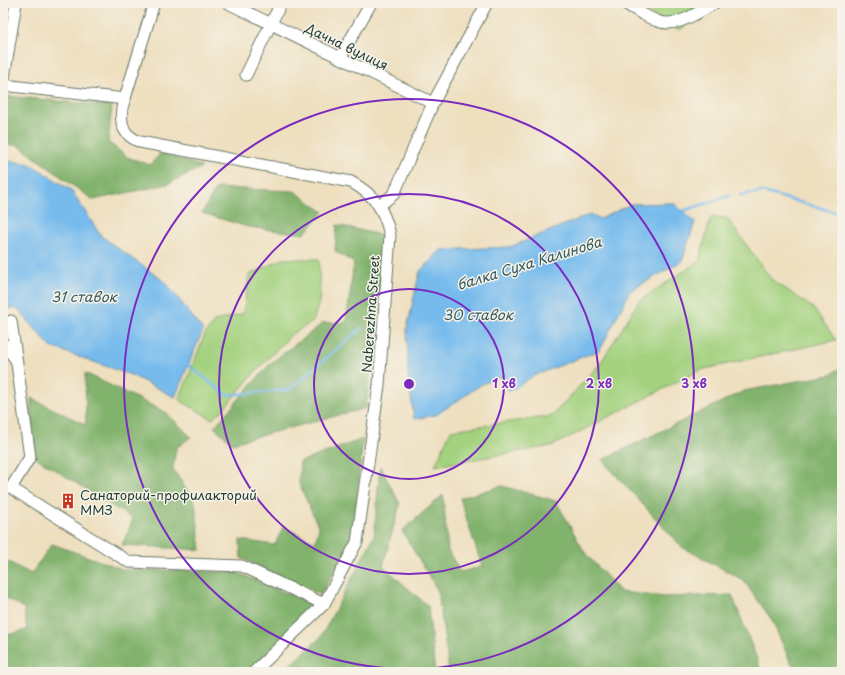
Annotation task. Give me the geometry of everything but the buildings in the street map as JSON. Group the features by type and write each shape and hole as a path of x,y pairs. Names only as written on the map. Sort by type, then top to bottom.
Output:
{"street":[{"path":"16,3 3,84 125,99 154,3"},
{"name":"Дачна вулиця","path":"228,3 270,25 433,103"},
{"path":"246,75 281,3"},
{"path":"340,58 371,3"},
{"path":"380,205 394,194 433,103 487,3"},
{"path":"624,3 661,22 671,23 682,20 715,3"},
{"name":"Naberezhna Street","path":"125,99 121,118 122,125 125,131 134,140 344,180 358,186 380,205 387,219 390,235 379,385 357,542 324,604 254,672"},
{"path":"11,321 30,457 11,488 129,562 242,566 324,604"},
{"path":"3,343 16,360"}],"green space":[{"path":"631,3 720,3 679,30"},
{"path":"6,96 112,106 108,142 127,157 150,165 161,153 202,167 168,184 93,200 18,145 3,145 3,97"},
{"path":"216,188 294,191 324,212 304,234 248,227 202,213"},
{"path":"711,217 727,218 771,279 813,308 836,340 700,370 552,446 435,466 451,430 552,416 600,364 639,301 699,261"},
{"path":"337,225 385,236 366,408 232,443 214,427 271,363 323,323 346,322 354,263 335,251"},
{"path":"283,259 319,259 320,298 313,322 293,333 255,372 222,411 212,419 179,400 205,334 215,321 243,314 249,275"},
{"path":"842,367 842,672 798,672 790,661 772,620 743,580 682,547 602,460 744,391 830,375"},
{"path":"85,373 167,413 191,437 176,448 173,469 195,503 201,550 122,545 133,519 32,455 31,398 86,425"},
{"path":"363,439 352,540 321,595 241,558 240,540 275,545 283,527 315,542 319,528 299,484 300,462"},
{"path":"380,466 400,504 383,566 428,606 435,672 282,672 321,637 374,536"},
{"path":"502,486 556,501 585,553 621,592 664,597 732,595 762,672 449,672 438,591 402,531 443,495 448,551 460,572 482,567 460,498"},
{"path":"52,544 122,569 235,572 314,605 249,672 3,672 3,636 27,630 24,608 3,597 3,559 31,574"}],"water":[{"name":"31 ставок","path":"3,160 30,164 71,190 101,236 165,282 203,330 175,397 131,375 51,347 18,309 3,307"},
{"name":"30 ставок","path":"673,203 695,222 682,261 630,291 600,350 533,376 509,392 501,376 482,384 436,415 414,419 408,374 407,328 420,271 441,250 510,247 591,214 600,219 631,204"}],"waterway":[{"name":"балка Суха Калинова","path":"740,195 763,192 842,214"},
{"name":"балка Суха Калинова","path":"680,212 729,196"},
{"name":"балка Суха Калинова","path":"186,363 226,395 289,390 361,328"}],"place":[{"name":"Санаторий-профилакторий ММЗ","path":"68,501"}]}
